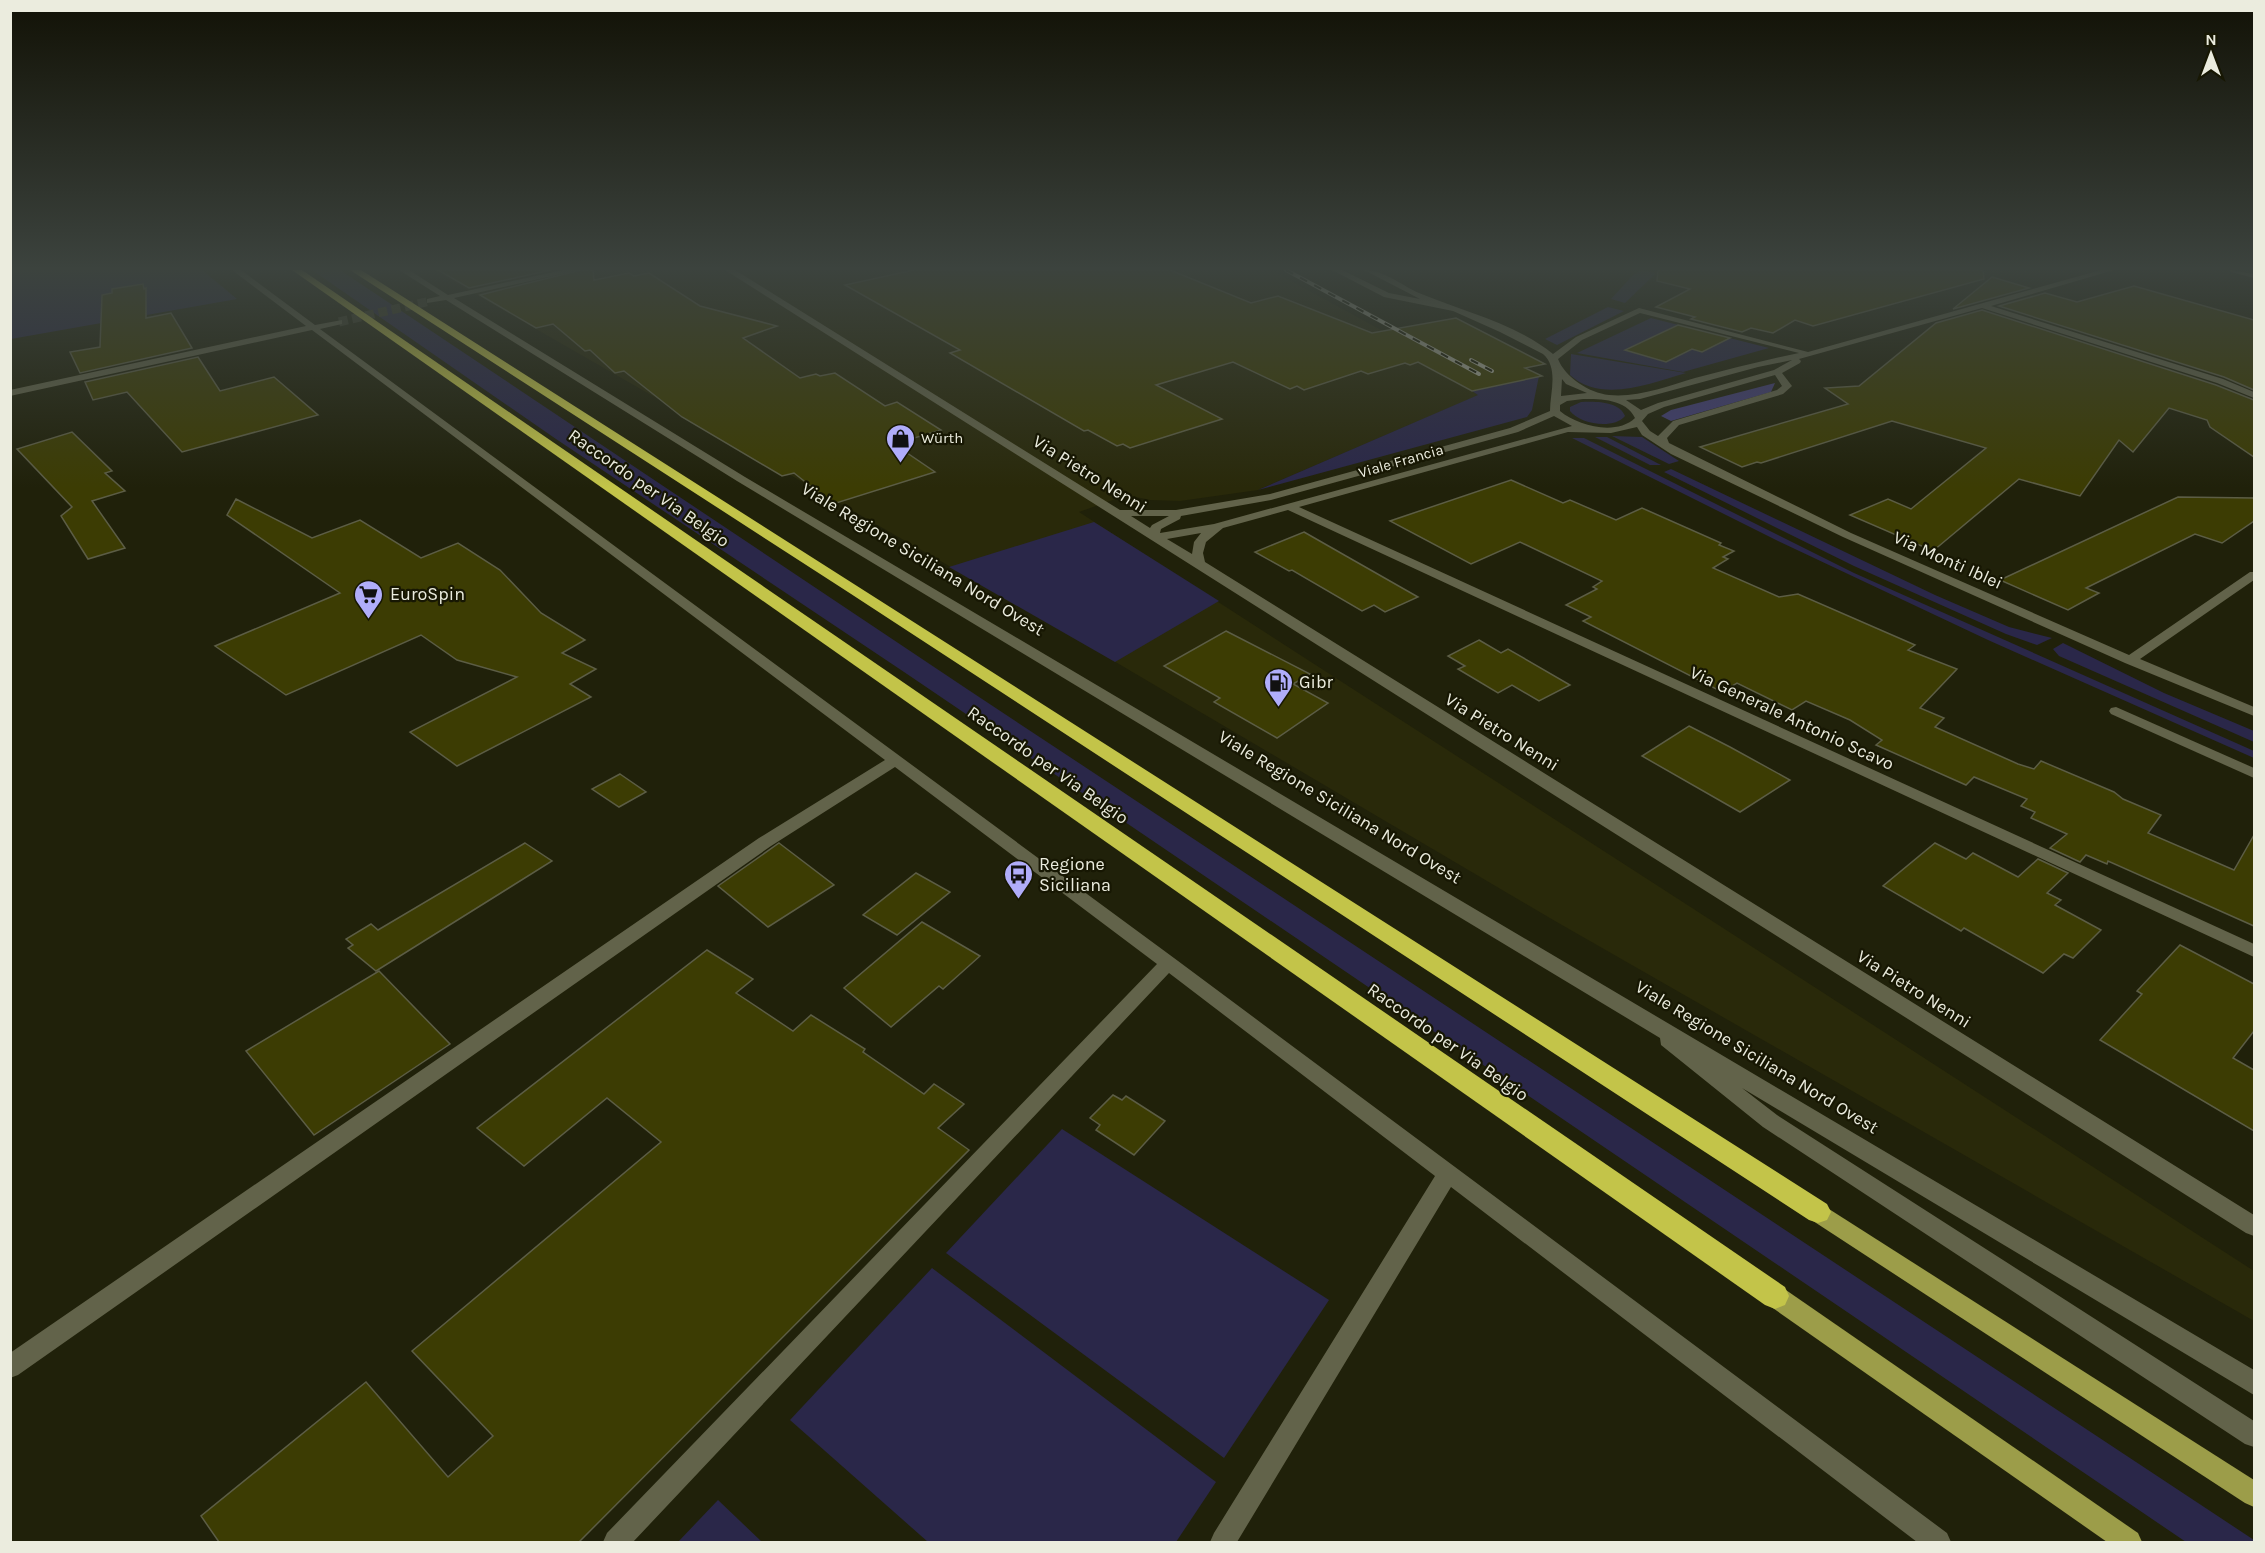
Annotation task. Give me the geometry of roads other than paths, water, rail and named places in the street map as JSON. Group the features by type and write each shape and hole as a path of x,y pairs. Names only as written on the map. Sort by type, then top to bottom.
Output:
{"highway":[{"name":"Raccordo per Via Belgio","path":"400,342 1775,1296"},
{"name":"Raccordo per Via Belgio","path":"468,342 1818,1212"}],"main road":[{"path":"1818,1212 2254,1494"},
{"path":"1775,1296 2129,1542"}],"street":[{"path":"10,393 242,342"},
{"path":"334,342 1168,963 1938,1542"},
{"name":"Viale Regione Siciliana Nord Ovest","path":"521,342 741,479 1620,1002 2254,1383"},
{"name":"Via Pietro Nenni","path":"844,342 2254,1226"},
{"path":"1526,342 1554,358 1557,369 1555,408 1564,420 1591,428 1625,428 1639,420 1645,412 1661,405 1777,372 1810,354"},
{"path":"1554,358 1556,354 1573,342"},
{"path":"1765,342 1810,354"},
{"path":"1606,398 1640,396 1757,364 1810,354 1852,342"},
{"path":"2098,342 2220,381 2254,395"},
{"name":"Via Monti Iblei","path":"1557,369 1569,382 1631,406 1639,414 1639,420 1646,433 1664,445 1847,535 2254,712"},
{"path":"1664,445 1662,438 1676,423 1780,392 1786,386 1777,372"},
{"name":"Viale Francia","path":"1591,428 1568,429 1549,434 1219,526 1154,537 1156,527 1162,522 1198,511 1294,492 1514,430 1541,420 1573,397 1606,398"},
{"name":"Via Generale Antonio Scavo","path":"1290,507 2254,951"},
{"name":"Viale Francia","path":"1114,512 1155,515 1198,511"},
{"name":"Viale Francia","path":"1200,567 1197,555 1198,545 1203,535 1219,526"},
{"path":"2130,660 2254,575"},
{"path":"2115,711 2254,773"},
{"path":"10,1367 765,842 896,760"},
{"path":"616,1542 1168,963"},
{"path":"1620,1002 1770,1121 2254,1435"},
{"path":"1223,1542 1448,1175"}],"railway":[{"path":"1420,342 1479,374"},
{"path":"1471,360 1492,371"}],"place":[{"name":"Würth","path":"900,464"},
{"name":"EuroSpin","path":"369,620"},
{"name":"Gibr","path":"1278,708"},
{"name":"Regione Siciliana","path":"1018,900"}]}
